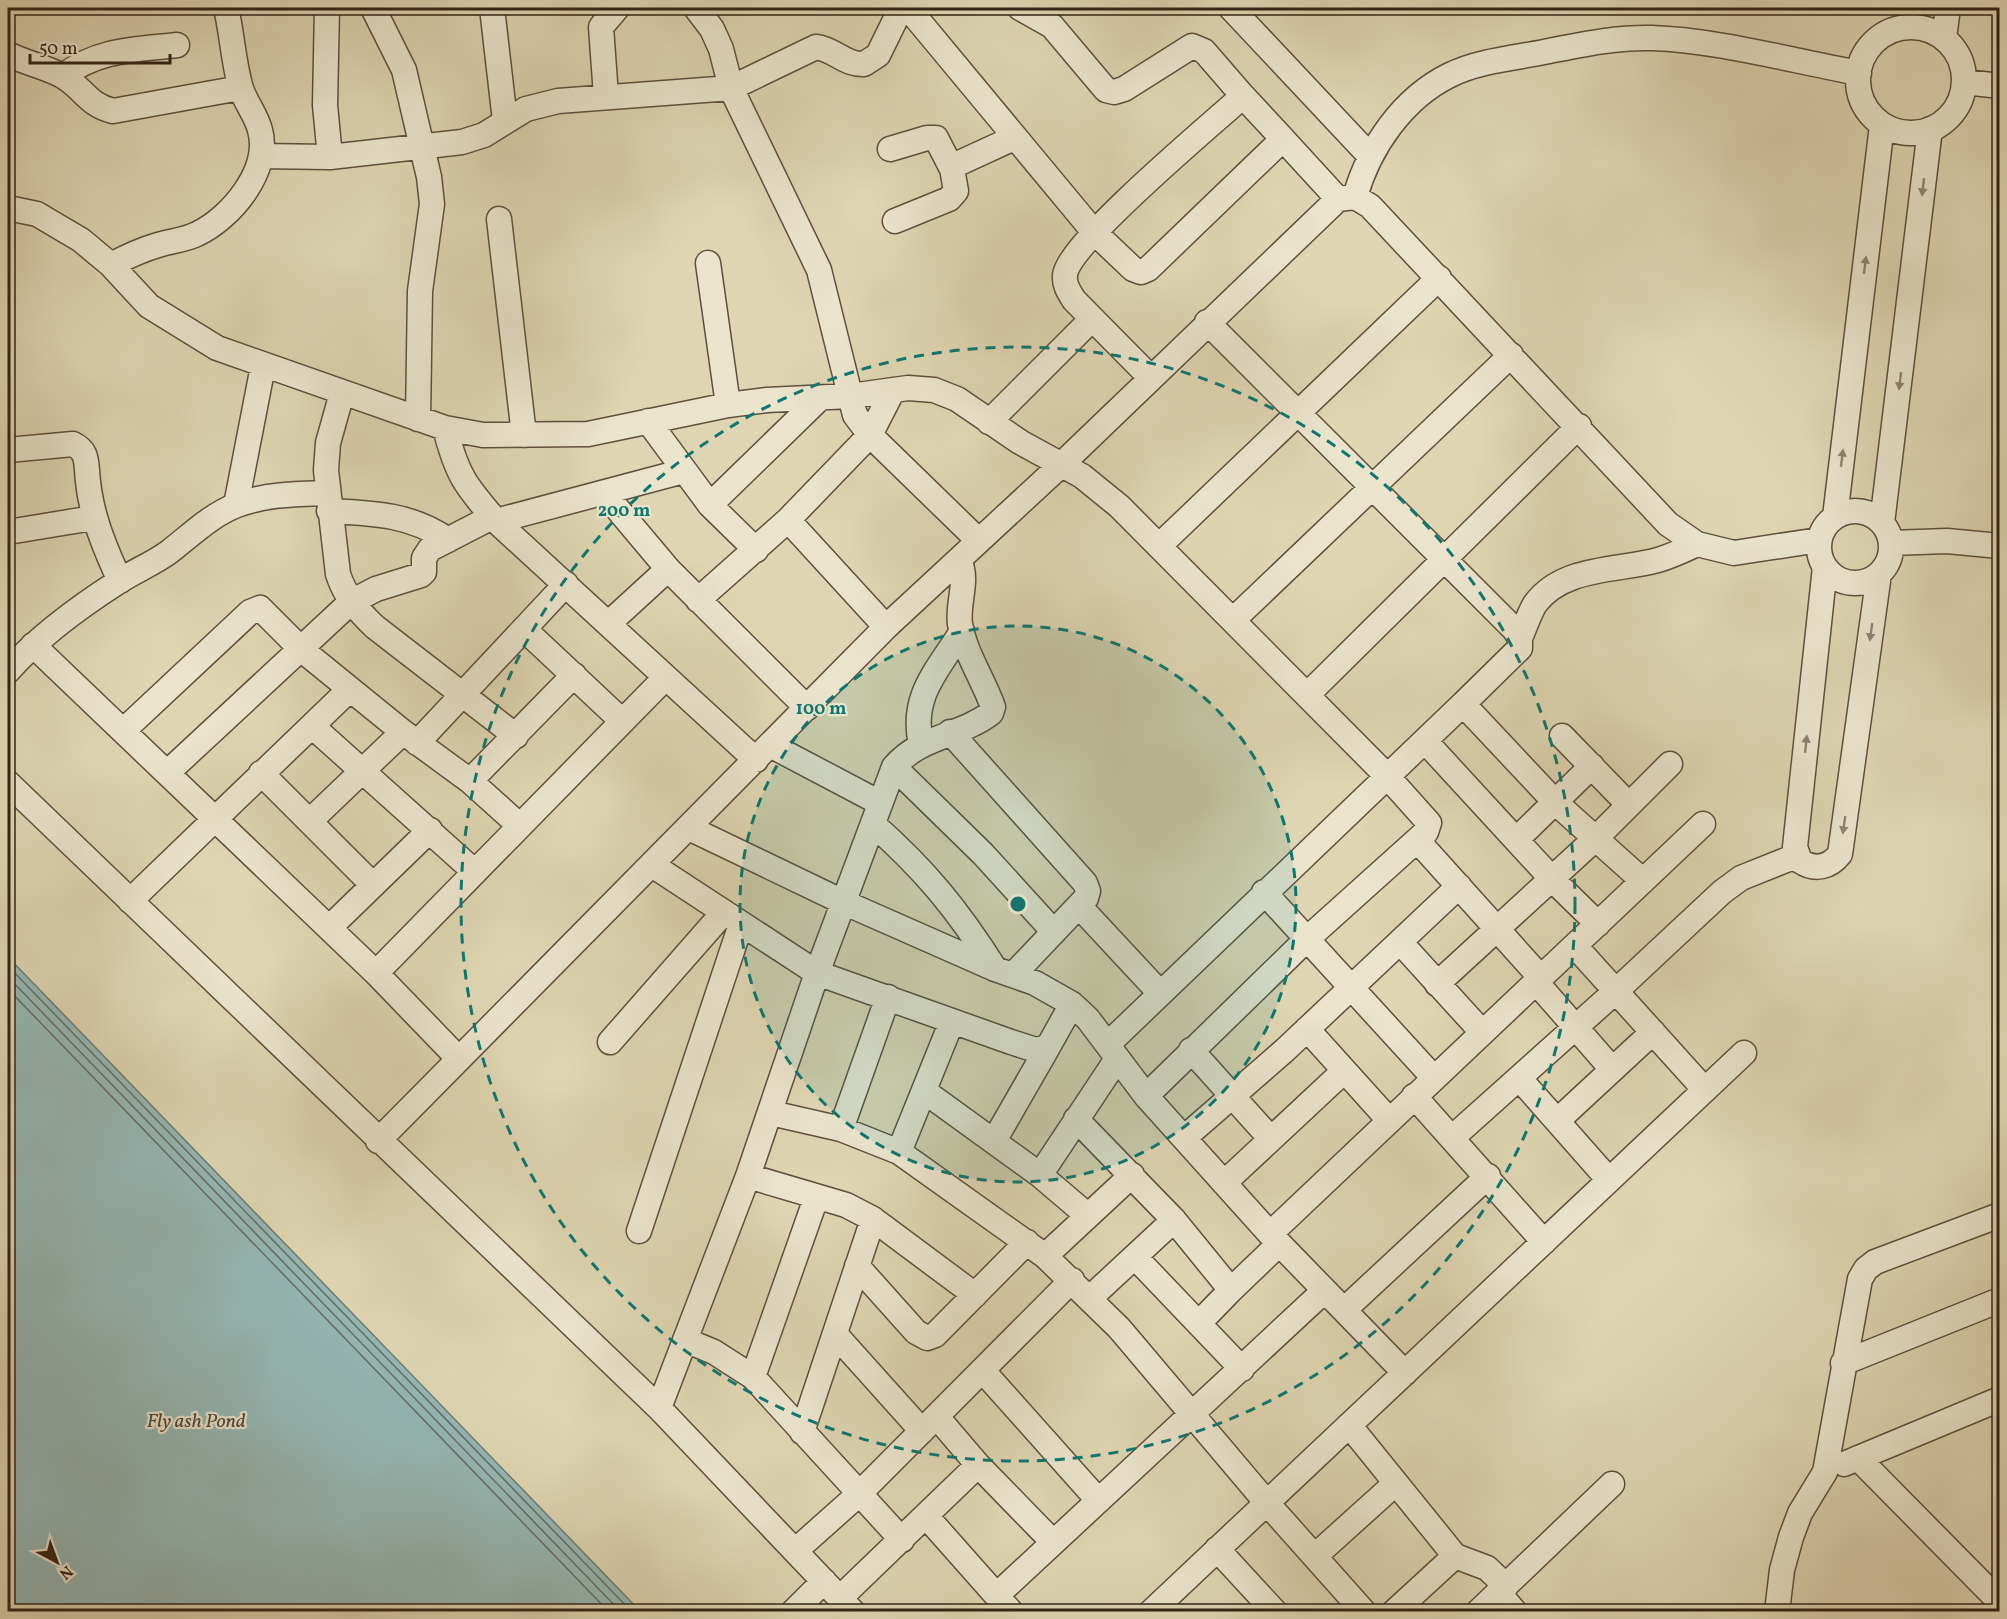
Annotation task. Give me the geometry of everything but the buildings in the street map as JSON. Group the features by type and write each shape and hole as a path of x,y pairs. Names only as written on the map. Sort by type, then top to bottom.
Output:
{"street":[{"path":"111,265 137,252 185,238 209,228 245,191 254,178 261,156 261,134 255,114 240,88 226,8"},
{"path":"327,8 325,105 330,157"},
{"path":"373,8 404,70 432,204 420,291 418,419"},
{"path":"492,8 505,121"},
{"path":"606,96 601,27 617,8"},
{"path":"696,8 712,29 721,49 731,88 819,270 837,333 855,415 870,435 979,541"},
{"path":"261,156 330,157 462,142 484,135 526,109 558,101 731,88 816,47 823,48 847,62 864,64 878,55 901,8"},
{"path":"908,8 1094,232 1133,269 1141,272 1148,269 1283,139"},
{"path":"1020,8 1052,26 1106,90 1114,92 1124,89 1192,46 1204,51 1283,139 1347,198 1370,206 1579,426 1668,524 1697,544 1734,553 1819,540"},
{"path":"1231,8 1370,156"},
{"path":"1944,38 1948,8"},
{"path":"1894,19 1935,32 1944,38 1960,57 1965,82 1958,105 1951,116 1930,129 1906,133 1882,124 1866,107 1858,85 1859,73 1867,51 1883,35 1894,19"},
{"path":"378,1141 886,627 1062,464 1207,321 1347,198 1382,136 1406,108 1430,86 1452,74 1483,65 1614,38 1653,38 1694,42 1859,73"},
{"path":"63,75 89,58 104,54 177,45"},
{"path":"8,54 28,65 63,75 99,108 113,111 240,88"},
{"path":"1965,82 2000,86"},
{"path":"1151,378 1092,319 1066,287 1065,274 1072,258 1094,232 1244,96"},
{"path":"1835,517 1882,124"},
{"path":"1796,856 1806,865 1815,867 1834,862 1840,854 1879,574 1891,555 1887,533 1930,129"},
{"path":"890,149 927,138 936,138 952,169 957,187 954,195 895,221"},
{"path":"952,169 961,161 1014,138"},
{"path":"8,208 37,214 81,240 111,265 149,306 217,348 445,428 483,435 588,434 728,405 850,396 892,390 934,390 957,399 989,422 1062,464 1119,506 1387,776 1429,823 1426,832 1307,939 1146,1096"},
{"path":"499,219 524,435"},
{"path":"708,263 728,405"},
{"path":"1159,546 1439,278"},
{"path":"989,422 1092,319"},
{"path":"1207,321 1520,638"},
{"path":"1233,620 1510,355"},
{"path":"236,505 263,366"},
{"path":"698,600 788,520 870,435 892,390"},
{"path":"342,393 328,443 326,470 338,574 351,602 375,627 516,736"},
{"path":"710,505 820,398"},
{"path":"648,422 710,505 756,550"},
{"path":"1307,695 1579,426"},
{"path":"445,428 455,465 471,494 494,519 665,678 763,752 876,814 1004,972"},
{"path":"8,450 73,444 82,448 86,458 93,518 120,581"},
{"path":"166,774 351,602 376,589 421,575 424,572 426,553 448,540 494,519 605,494 684,471"},
{"path":"605,494 668,569 807,708"},
{"path":"10,659 33,645 120,581 162,557 210,519 236,505 280,495 328,502 417,522 448,540"},
{"path":"1879,574 1869,580 1847,582 1831,574 1825,567 1821,559 1819,540 1822,531 1835,517 1853,510 1863,511 1887,533 2000,546"},
{"path":"8,532 93,518"},
{"path":"788,520 886,627"},
{"path":"1040,1175 1076,1119 1113,1052 1160,993 1513,658 1520,648 1520,638 1535,605 1546,593 1584,573 1657,560 1697,544"},
{"path":"659,1408 748,1176 817,973 894,767 906,753 921,744 991,713 993,707 962,631 960,604 963,572 959,560"},
{"path":"1796,856 1825,567"},
{"path":"608,624 668,569"},
{"path":"310,821 363,770 410,737 462,695 566,584"},
{"path":"124,729 250,612 260,608 302,650 470,782 520,826"},
{"path":"524,629 622,721"},
{"path":"921,744 917,725 921,699 962,631"},
{"path":"33,645 124,729 166,774 376,973 459,1059"},
{"path":"470,782 574,675"},
{"path":"376,973 665,678"},
{"path":"130,901 350,689"},
{"path":"1463,704 1556,802 1643,881"},
{"path":"312,726 475,872"},
{"path":"950,732 1085,883 1088,891 1086,898 1054,932 1004,972"},
{"path":"1562,736 1629,805"},
{"path":"1425,741 1552,879 1598,924"},
{"path":"1437,984 1595,839 1670,764"},
{"path":"1516,840 1592,766"},
{"path":"894,767 983,854 1054,932"},
{"path":"261,773 373,885"},
{"path":"8,783 378,1141 659,1408 846,1605 902,1540 978,1465"},
{"path":"1198,1323 1231,1290 1274,1239 1389,1120 1703,824"},
{"path":"689,828 843,902 1004,972 1035,983 1072,1004 1088,1019 1146,1096 1274,1239 1405,1372"},
{"path":"329,928 430,830"},
{"path":"1417,840 1498,929 1612,1069"},
{"path":"1453,1137 1616,991 1722,892 1741,878 1796,856"},
{"path":"652,865 817,973 1036,1050 1048,1047"},
{"path":"1184,1138 1307,1029 1459,886"},
{"path":"1264,892 1433,1077"},
{"path":"1079,906 1160,993"},
{"path":"610,1042 732,918"},
{"path":"639,1231 732,918"},
{"path":"1400,942 1482,1032"},
{"path":"1575,946 1706,1090"},
{"path":"841,1129 888,997"},
{"path":"994,1141 1072,1004"},
{"path":"899,1152 952,1021"},
{"path":"1307,1029 1389,1120"},
{"path":"1557,1120 1653,1032"},
{"path":"1191,1050 1271,1139"},
{"path":"1151,1611 1744,1053"},
{"path":"1224,1183 1344,1071"},
{"path":"1519,1078 1609,1180"},
{"path":"924,1090 1040,1175 1087,1215"},
{"path":"1414,1096 1488,1176 1544,1242"},
{"path":"771,1113 841,1129 899,1152 1036,1249 1090,1298 1267,1503 1364,1611"},
{"path":"1076,1119 1174,1220 1231,1290"},
{"path":"857,1266 922,1337 927,1338 935,1335 975,1295 1036,1249 1087,1215 1132,1175"},
{"path":"748,1176 816,1198 846,1205 873,1219 975,1295"},
{"path":"1344,1310 1488,1176"},
{"path":"753,1377 816,1198"},
{"path":"1776,1611 1791,1537 1800,1513 1825,1472 1843,1363 1860,1280 1866,1269 1875,1262 2000,1215"},
{"path":"802,1432 873,1219"},
{"path":"1090,1298 1174,1220"},
{"path":"1135,1257 1242,1369"},
{"path":"795,1551 859,1494 1072,1280"},
{"path":"926,1516 1004,1603 1053,1542 1324,1291"},
{"path":"1843,1363 2000,1300"},
{"path":"835,1334 930,1424 978,1465 1053,1542"},
{"path":"685,1340 714,1352 753,1377 902,1540"},
{"path":"983,1371 1098,1500"},
{"path":"1825,1472 2000,1399"},
{"path":"1349,1425 1455,1556 1487,1568 1515,1611"},
{"path":"1858,1458 2000,1602"},
{"path":"1315,1556 1396,1482"},
{"path":"1478,1611 1612,1484"},
{"path":"1217,1549 1275,1611"},
{"path":"1394,1611 1455,1556"},
{"path":"793,1611 824,1581"}],"water":[{"name":"Fly ash Pond","path":"8,957 640,1611 8,1611"}]}
